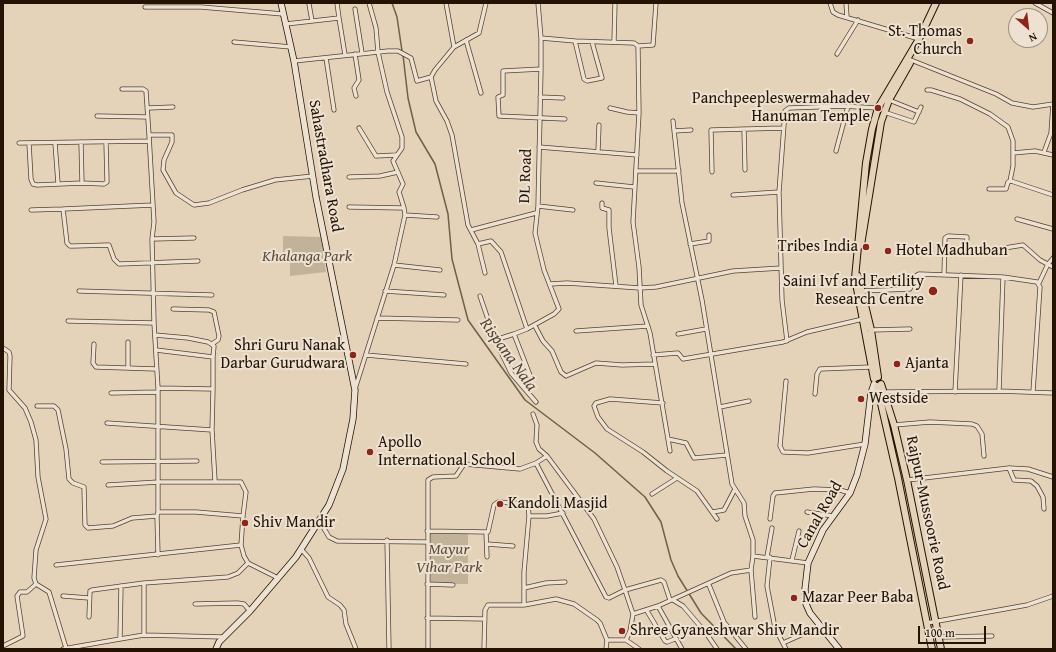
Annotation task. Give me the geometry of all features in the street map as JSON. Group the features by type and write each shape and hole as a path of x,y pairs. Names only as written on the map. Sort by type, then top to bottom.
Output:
{"main road":[{"name":"Sahastradhara Road","path":"216,649 225,637 250,611 301,549 329,505 343,469 353,419 355,390 313,176 294,61 281,3"},
{"name":"Rajpur-Mussoorie Road","path":"936,3 919,39 878,108 872,129 866,162 855,265 856,287 871,367 877,382 885,392 894,425 907,480 941,649"},
{"name":"Rajpur-Mussoorie Road","path":"932,649 877,382 871,330 858,269 861,241 879,132 884,112 941,3"},
{"name":"Canal Road","path":"840,649 810,613 806,604 805,589 808,562 823,530 850,492 857,475 865,444 871,393 877,382"}],"street":[{"path":"337,3 346,56"},
{"path":"355,390 394,265 405,215 399,192 403,184 393,161 402,148 402,137 387,92 378,52 376,28 369,3"},
{"path":"446,3 454,47"},
{"path":"485,273 478,244 466,216 450,128 436,101 432,78 435,70 454,47 479,33 486,3"},
{"name":"DL Road","path":"495,340 535,326 559,309 544,270 535,233 536,213 538,206 541,69 539,3"},
{"path":"614,42 615,3"},
{"path":"541,38 592,42 634,43 638,46 653,45 656,3"},
{"path":"830,3 833,12 919,39"},
{"path":"846,3 847,17"},
{"path":"1035,3 1053,13"},
{"path":"309,4 312,21"},
{"path":"145,7 201,7 283,14"},
{"path":"356,10 362,54"},
{"path":"286,24 339,18"},
{"path":"837,54 858,20"},
{"path":"466,40 481,93"},
{"path":"575,41 584,79 587,81 602,78 592,42"},
{"path":"234,42 291,47"},
{"path":"638,46 639,113 633,222 639,267 641,305 648,326 654,355 654,364 670,451"},
{"path":"294,61 398,51 411,58 417,81 432,78"},
{"path":"355,54 359,80 354,88 356,96"},
{"path":"326,58 334,110"},
{"path":"911,60 996,94 1012,103 1033,107 1053,104 1052,128 1044,152"},
{"path":"541,69 503,71 503,95 498,98 500,116 565,119"},
{"path":"122,89 143,89 146,93 148,108 154,222 152,239 153,294 159,425 158,555"},
{"path":"927,90 960,100 1003,122 1008,127 1013,136 1010,181 1004,190 989,189"},
{"path":"540,97 563,98"},
{"path":"889,100 919,112"},
{"path":"787,341 782,300 779,192 782,128 785,111 787,109 848,106 878,108"},
{"path":"836,151 848,106"},
{"path":"884,112 914,122 921,107"},
{"path":"148,108 173,108"},
{"path":"610,108 639,113"},
{"path":"98,116 148,116"},
{"path":"673,121 682,203 720,407 727,455 735,489 744,503 745,516 753,540 751,570 755,618"},
{"path":"598,151 599,125"},
{"path":"359,128 376,156 396,155"},
{"path":"712,172 711,130 782,128"},
{"path":"744,129 745,170"},
{"path":"674,131 691,130"},
{"path":"149,135 172,135 172,142 164,160 163,170 176,193 194,205 209,203 242,190 275,180 313,176"},
{"path":"20,143 149,141"},
{"path":"81,142 82,183"},
{"path":"29,143 31,179 33,184 107,183 106,142"},
{"path":"56,143 58,183"},
{"path":"539,147 637,155"},
{"path":"1013,153 1032,150 1053,155"},
{"path":"636,171 679,171"},
{"path":"349,177 380,176 398,172"},
{"path":"1010,181 1053,195"},
{"path":"596,182 634,187"},
{"path":"733,194 779,192"},
{"path":"602,203 602,208 609,210 609,228 616,286"},
{"path":"31,210 153,205"},
{"path":"538,206 573,210"},
{"path":"349,207 404,208"},
{"path":"63,209 65,239 70,246 106,244 110,247 114,259 120,264 198,261"},
{"path":"471,230 536,213"},
{"path":"405,215 437,217"},
{"path":"1017,219 1053,229"},
{"path":"690,244 709,241 709,235"},
{"path":"944,275 945,238 948,236 967,237 968,254 1023,245 1040,260 1053,267"},
{"path":"152,239 194,238"},
{"path":"478,244 491,240 501,252 527,329"},
{"path":"1033,392 1038,284 1048,264 1053,258"},
{"path":"394,265 440,270"},
{"path":"550,284 567,283 640,288 656,287 733,271 781,268"},
{"path":"862,291 910,289 916,275 1003,277 1036,281 1038,284"},
{"path":"955,392 961,275"},
{"path":"999,391 1003,277"},
{"path":"79,291 212,295"},
{"path":"385,291 444,295"},
{"path":"480,296 495,340 511,373 536,402"},
{"path":"155,335 188,338 212,344 216,342 219,336 214,312 174,309"},
{"path":"377,318 458,320"},
{"path":"654,355 678,353 683,359 787,341 808,332 863,319"},
{"path":"68,321 154,323"},
{"path":"535,326 543,341 552,351 561,372 566,376 596,363 622,366 654,364"},
{"path":"576,331 648,326"},
{"path":"678,334 706,329"},
{"path":"871,330 910,329"},
{"path":"514,334 531,378 522,386"},
{"path":"128,342 128,368"},
{"path":"94,344 95,367 156,369"},
{"path":"212,344 214,346 212,430 215,481"},
{"path":"3,348 9,352 10,356 8,390 25,408 36,440 38,477 46,519 35,557 34,578 36,584 50,592 66,648"},
{"path":"156,350 213,357"},
{"path":"366,355 466,364"},
{"path":"815,394 817,374 820,370 871,367"},
{"path":"786,381 780,446 783,452 808,453 865,444"},
{"path":"111,393 213,389"},
{"path":"885,392 999,391 1053,393"},
{"path":"662,404 610,399 594,406 598,417 607,429 643,452 697,491 717,519"},
{"path":"720,407 749,401"},
{"path":"37,406 54,406 58,410 66,449 69,479 72,483 84,487 86,527 91,529 106,528 132,518 158,514 196,512 243,516"},
{"path":"532,414 537,425 536,442 539,449 547,456 594,519 617,567 633,614 630,631 626,640"},
{"path":"894,425 930,422 972,424 977,426 982,434 984,456"},
{"path":"107,423 159,425 212,430"},
{"path":"668,439 686,443 694,458 727,455"},
{"path":"428,649 426,483 429,478 456,476 464,464 520,469 547,456"},
{"path":"102,462 196,461"},
{"path":"536,462 606,597 609,598 626,590 661,580 664,582 673,600 683,606 706,633 717,649"},
{"path":"907,480 1009,468 1028,469 1053,477"},
{"path":"1009,468 1014,480 1030,482 1037,486 1043,497 1044,509"},
{"path":"652,494 677,478"},
{"path":"108,486 158,482 241,482 246,492 241,545 244,556 248,563 278,578"},
{"path":"713,512 724,510 735,489"},
{"path":"770,519 773,496 775,493 814,489 850,492"},
{"path":"427,531 486,532 490,530 493,507 496,502 528,504 529,516 524,572 524,605"},
{"path":"807,512 833,516"},
{"path":"529,516 547,516 563,513"},
{"path":"319,520 329,537 338,541 387,540 427,542"},
{"path":"772,528 767,586 775,628 786,649"},
{"path":"792,560 799,531"},
{"path":"486,532 487,557"},
{"path":"387,540 388,649"},
{"path":"487,544 514,546"},
{"path":"56,565 241,545"},
{"path":"301,549 309,558 325,593 330,599 340,604 344,610 346,624 356,649"},
{"path":"753,556 808,562"},
{"path":"89,617 89,598 90,591 92,590 144,583 228,577 238,573 248,563"},
{"path":"633,614 648,611 709,585 731,573 751,570"},
{"path":"524,588 546,583 565,582"},
{"path":"144,583 144,635"},
{"path":"3,646 23,636 17,596 20,592 27,592 36,584"},
{"path":"427,584 453,585"},
{"path":"709,585 724,622 746,649"},
{"path":"120,640 121,586"},
{"path":"63,596 89,598"},
{"path":"927,623 1027,605 1053,596"},
{"path":"484,649 486,607 491,604 524,605 556,599 574,604 600,623 607,640 606,649"},
{"path":"195,604 237,603 244,604 250,611"},
{"path":"658,606 675,639 682,649"},
{"path":"648,611 665,641 667,642 675,639"},
{"path":"427,618 485,619"},
{"path":"783,643 821,626"},
{"path":"63,649 144,635 225,637"},
{"path":"939,637 992,636"},
{"path":"607,640 626,640 639,649"}],"green space":[{"name":"Khalanga Park","path":"283,236 321,237 326,272 290,276 290,257 283,257"},
{"name":"Mayur Vihar Park","path":"430,534 468,534 468,584 431,584"}],"waterway":[{"name":"Rispana Nala","path":"392,3 397,17 402,51"},
{"name":"Rispana Nala","path":"403,55 408,98 416,132 435,164 448,214 452,259 468,320 525,400 595,453 645,497 661,522 671,560 678,576 701,613 736,649"}],"place":[{"name":"St. Thomas Church","path":"970,41"},
{"name":"Panchpeepleswermahadev Hanuman Temple","path":"878,108"},
{"name":"Tribes India","path":"866,247"},
{"name":"Hotel Madhuban","path":"888,251"},
{"name":"Saini Ivf and Fertility Research Centre","path":"933,291"},
{"name":"Shri Guru Nanak Darbar Gurudwara","path":"353,355"},
{"name":"Ajanta","path":"897,364"},
{"name":"Westside","path":"861,399"},
{"name":"Apollo International School","path":"370,452"},
{"name":"Kandoli Masjid","path":"500,504"},
{"name":"Shiv Mandir","path":"245,523"},
{"name":"Mazar Peer Baba","path":"794,598"},
{"name":"Shree Gyaneshwar Shiv Mandir","path":"622,631"}]}
